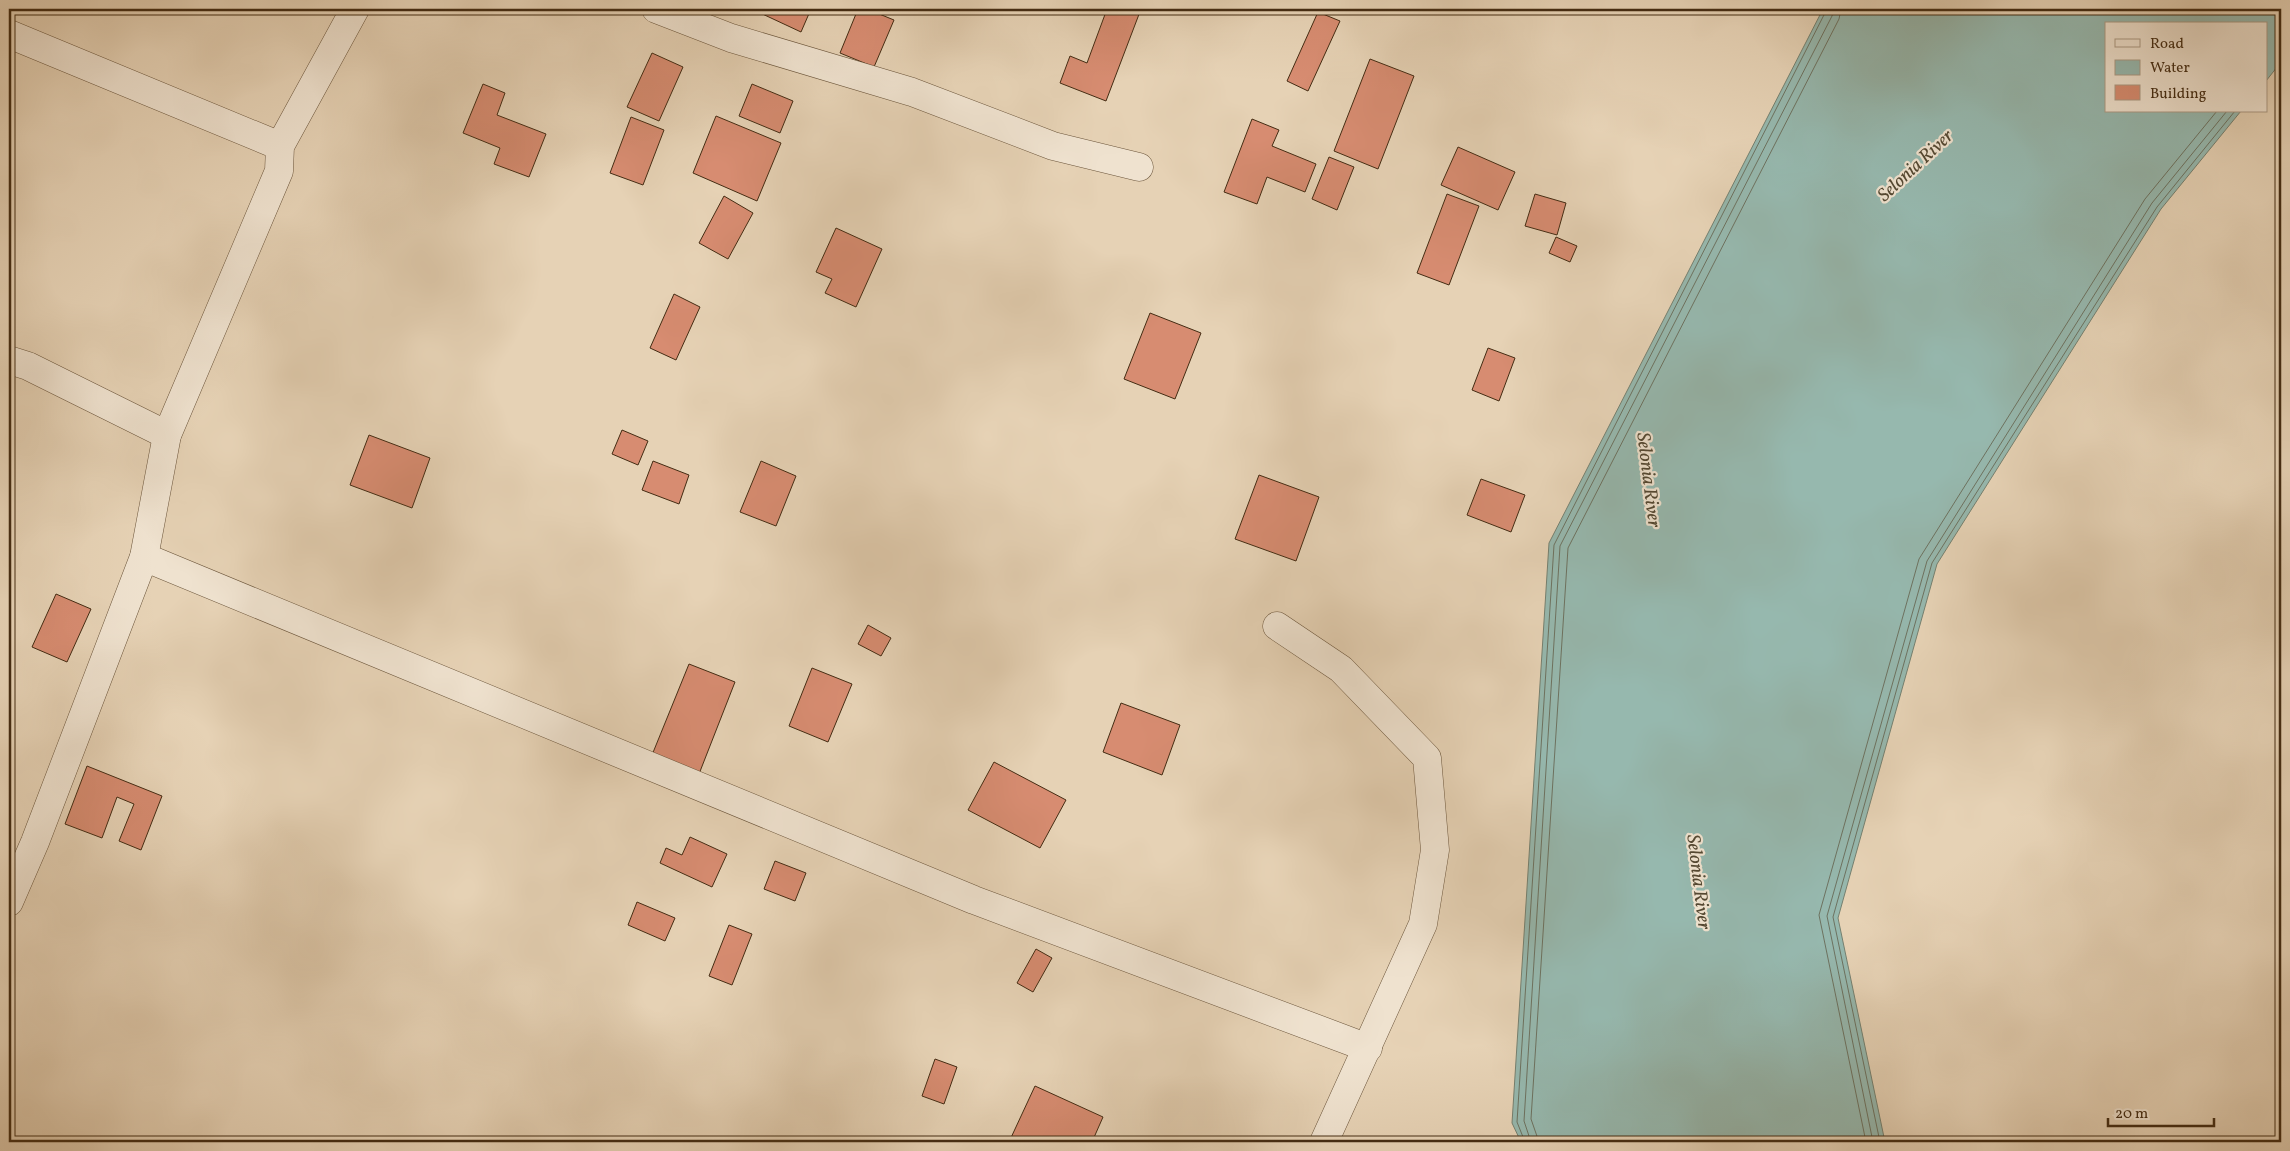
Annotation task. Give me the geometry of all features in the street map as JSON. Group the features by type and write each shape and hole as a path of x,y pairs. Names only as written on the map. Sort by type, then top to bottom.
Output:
{"street":[{"path":"9,902 35,842 144,557 167,435 279,171 280,146 355,9"},
{"path":"656,9 731,38 912,92 1053,146 1139,167"},
{"path":"9,34 280,146"},
{"path":"9,360 28,366 167,435"},
{"path":"144,557 974,900 1368,1048"},
{"path":"1278,626 1341,669 1427,758 1436,850 1423,924 1324,1142"}],"water":[{"name":"Selonia River","path":"1823,9 2281,9 2281,62 2268,78 2268,22 2105,22 2105,112 2240,112 2161,209 1937,564 1838,918 1885,1142 1521,1142 1512,1123 1549,543"}],"building":[{"path":"757,9 811,9 801,32 756,11"},
{"path":"858,9 867,9 894,20 874,67 840,53"},
{"path":"1107,9 1141,9 1106,101 1060,83 1070,56 1087,63"},
{"path":"1318,12 1340,21 1308,91 1287,81"},
{"path":"652,53 683,67 659,121 627,107"},
{"path":"1370,59 1414,76 1378,169 1334,151"},
{"path":"483,84 505,93 497,115 546,134 529,177 494,164 500,148 463,133"},
{"path":"752,84 793,101 780,133 739,116"},
{"path":"716,116 781,143 757,201 693,173"},
{"path":"631,117 664,130 643,185 610,173"},
{"path":"1252,119 1279,130 1272,146 1316,164 1305,192 1267,177 1257,204 1224,192"},
{"path":"1458,147 1515,172 1498,210 1441,185"},
{"path":"1329,157 1354,167 1337,210 1312,199"},
{"path":"1447,194 1479,206 1449,285 1417,273"},
{"path":"1535,194 1566,203 1557,235 1525,226"},
{"path":"724,196 753,213 728,259 699,243"},
{"path":"836,228 882,249 856,307 825,293 832,279 816,272"},
{"path":"1556,237 1577,246 1570,262 1549,253"},
{"path":"674,294 700,307 676,360 650,348"},
{"path":"1150,313 1201,333 1175,399 1124,379"},
{"path":"1488,348 1515,358 1499,401 1472,390"},
{"path":"622,430 648,441 638,465 612,454"},
{"path":"369,435 430,458 412,508 350,485"},
{"path":"653,461 689,475 679,504 642,490"},
{"path":"761,461 796,476 776,526 740,512"},
{"path":"1259,475 1319,497 1296,561 1235,539"},
{"path":"1481,479 1525,495 1511,532 1467,515"},
{"path":"56,594 91,609 67,662 32,647"},
{"path":"868,625 891,638 881,656 858,644"},
{"path":"689,664 735,682 699,774 652,755"},
{"path":"812,668 852,684 828,742 789,726"},
{"path":"1121,703 1180,725 1162,775 1103,752"},
{"path":"994,762 1066,800 1040,848 968,810"},
{"path":"87,766 162,796 141,850 119,841 134,804 117,797 102,838 65,824"},
{"path":"690,837 727,854 712,887 660,863 666,848 682,855"},
{"path":"775,861 806,873 795,901 764,889"},
{"path":"637,902 675,918 665,941 628,925"},
{"path":"729,925 752,934 732,985 709,976"},
{"path":"1036,949 1052,958 1033,992 1017,983"},
{"path":"935,1059 957,1067 944,1104 922,1096"},
{"path":"1035,1086 1103,1117 1092,1142 1009,1142"}]}
